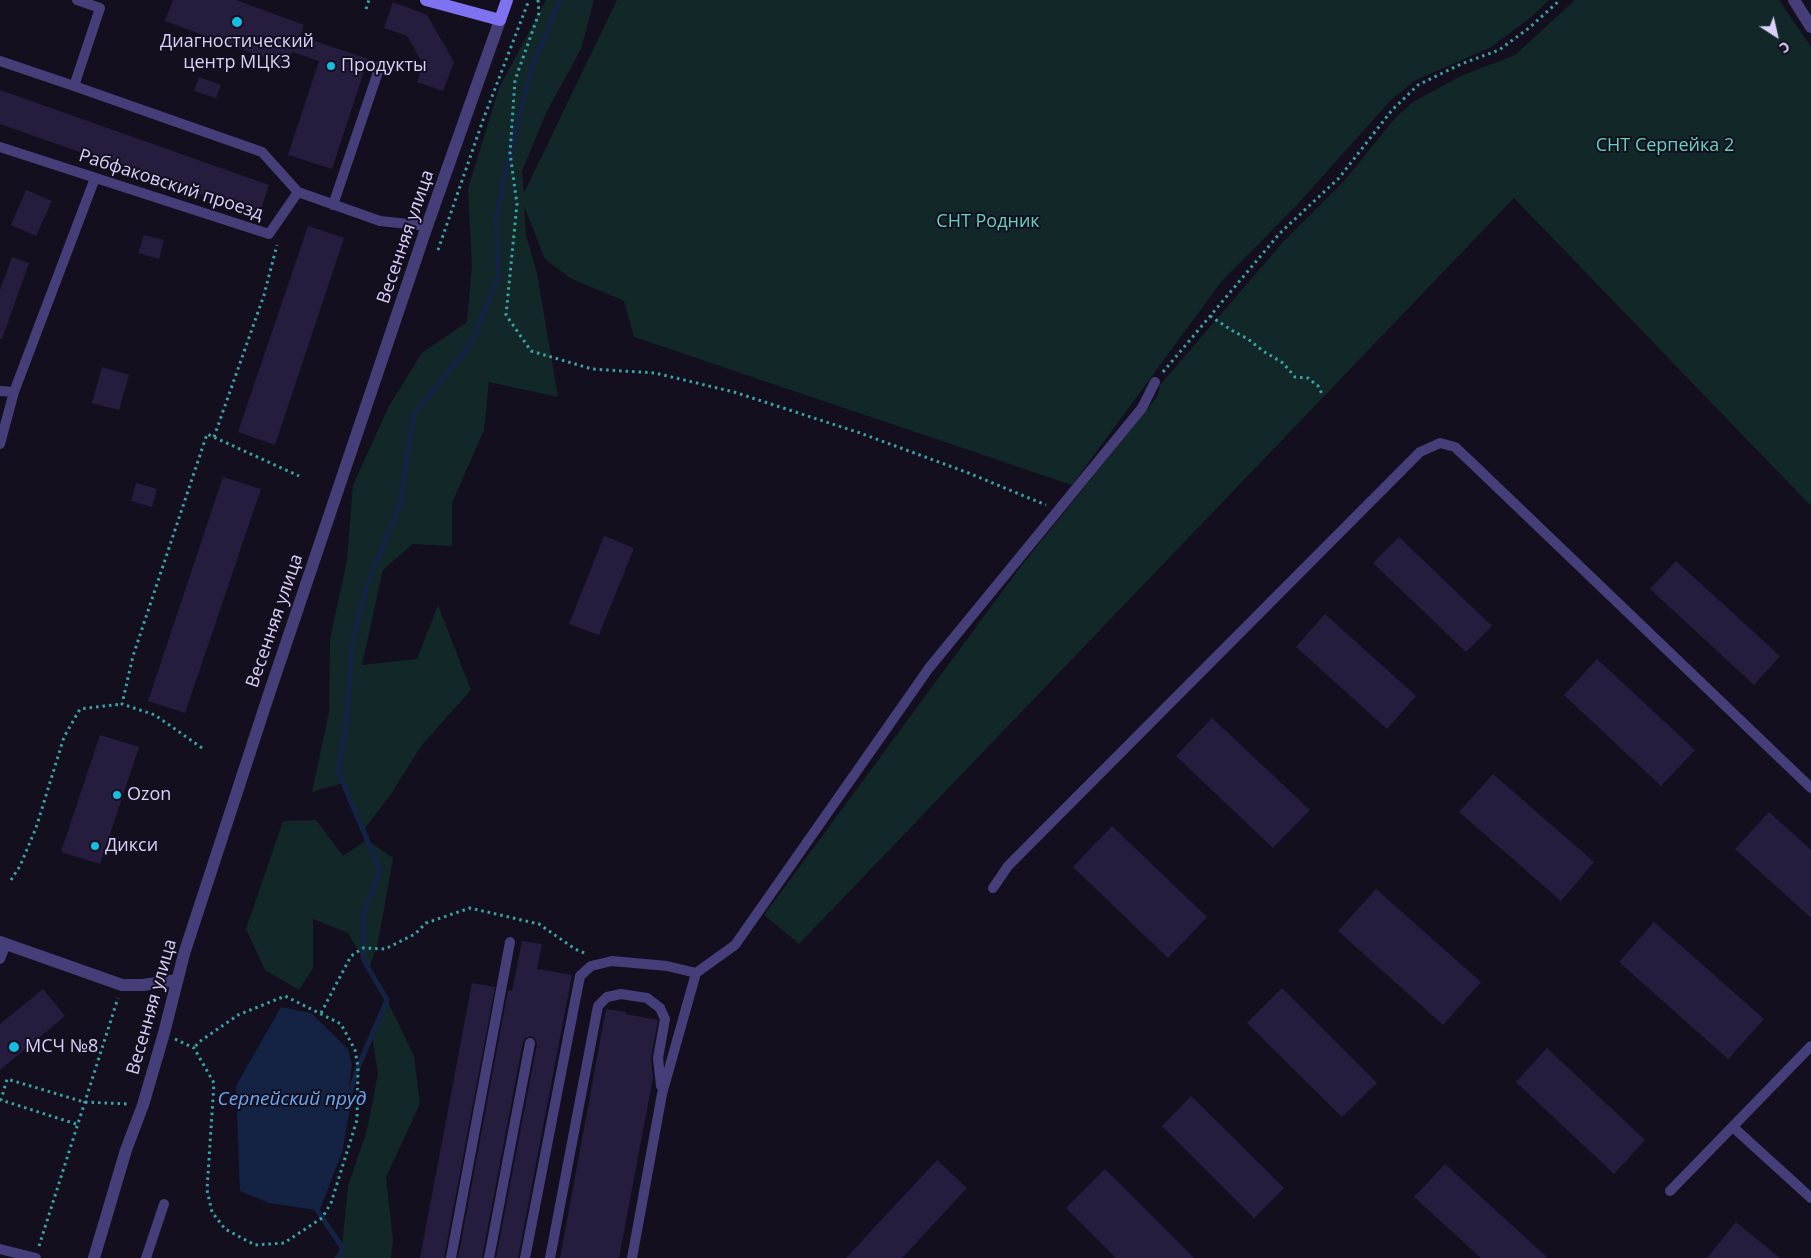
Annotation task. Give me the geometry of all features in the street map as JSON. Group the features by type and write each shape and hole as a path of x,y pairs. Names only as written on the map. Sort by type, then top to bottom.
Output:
{"main road":[{"path":"426,0 500,20"},
{"name":"Весенняя улица","path":"500,20 507,0"}],"street":[{"path":"1794,0 1811,28"},
{"name":"Весенняя улица","path":"94,1258 126,1150 143,1105 177,980 266,703 500,20"},
{"path":"3,943 122,985 177,980"}],"lane":[{"path":"74,86 100,8 76,0"},
{"path":"0,60 262,152 298,192 380,221 428,226"},
{"path":"333,205 380,66"},
{"name":"Рабфаковский проезд","path":"0,147 269,234 298,192"},
{"path":"0,444 14,392 95,178"},
{"path":"632,1258 662,1094 696,973 735,945 928,668 1142,408 1155,382"},
{"path":"0,392 14,392"},
{"path":"993,888 1008,866 1420,452 1440,443 1455,447 1811,788"},
{"path":"451,1258 510,942"},
{"path":"0,959 3,943"},
{"path":"525,1258 580,976 591,966 612,960 667,966 696,973"},
{"path":"550,1258 598,1006 607,997 621,994 647,998 660,1008 665,1019 658,1058 662,1094"},
{"path":"489,1258 530,1043"},
{"path":"1670,1191 1811,1046"},
{"path":"1733,1127 1811,1198"},
{"path":"146,1258 164,1204"},
{"path":"0,1250 36,1258"}],"path":[{"path":"366,9 370,0"},
{"path":"438,250 529,0"},
{"path":"538,0 539,13 515,80 510,152 517,204 506,314 531,351 592,369 655,373 734,392 860,433 966,472 1058,510"},
{"path":"1155,382 1280,233 1339,178 1392,110 1418,85 1460,64 1498,50 1535,23 1560,0"},
{"path":"214,437 264,296 279,238"},
{"path":"1210,316 1283,363 1295,377 1308,378 1318,386 1323,396"},
{"path":"122,704 133,656 207,434 299,476"},
{"path":"11,880 20,866 36,828 64,737 80,709 122,704 155,715 202,748"},
{"path":"321,1013 351,956 364,948 385,949 415,934 426,923 470,908 539,924 576,949 607,962"},
{"path":"36,1258 76,1124 122,985"},
{"path":"164,1033 194,1048 214,1083 207,1190 212,1212 225,1229 255,1245 284,1243 322,1218 331,1203 357,1120 358,1067 355,1050 341,1024 285,996 238,1016 199,1042 194,1048"},
{"path":"76,1124 1,1100 7,1079 84,1102 143,1105"}],"green space":[{"name":"СНТ Родник","path":"546,0 594,0 581,49 547,111 522,171 524,193 617,0 1549,0 1531,17 1491,47 1414,81 1391,100 1294,208 1221,282 1072,485 634,337 624,301 570,278 545,259 524,206 526,235 537,273 558,397 489,382 484,430 452,503 452,546 413,544 383,570 362,665 417,659 438,605 471,690 421,746 391,794 363,831 343,783 312,792 329,712 330,639 347,560 353,485 389,406 422,353 467,322 472,265 468,189 499,88"},
{"name":"СНТ Серпейка 2","path":"1575,0 1779,0 1811,47 1811,506 1514,198 799,944 764,915 1021,566 1157,397 1160,385 1283,242 1344,181 1396,117 1413,102 1461,76 1515,55"},
{"path":"316,820 343,856 367,840 393,858 378,942 369,969 348,933 313,919 313,968 299,990 265,970 246,929 283,821"},
{"path":"387,1000 414,1056 420,1104 386,1177 393,1240 391,1258 334,1258 342,1247 348,1186 367,1130 378,1074 372,1035"}],"water":[{"name":"Серпейский пруд","path":"281,1007 311,1013 348,1049 352,1065 340,1151 317,1210 269,1203 240,1191 236,1086"}],"building":[{"path":"173,0 236,0 304,25 300,36 368,59 332,169 288,155 319,61 292,52 287,66 165,21"},
{"path":"393,2 427,15 454,62 443,91 417,82 423,64 407,36 384,28"},
{"path":"199,77 221,85 216,98 194,91"},
{"path":"0,90 269,185 259,215 0,124"},
{"path":"26,190 52,201 36,236 11,225"},
{"path":"308,226 344,238 275,445 238,432"},
{"path":"144,235 164,240 159,259 138,253"},
{"path":"12,257 29,263 2,339 0,339 0,290"},
{"path":"102,367 129,375 119,410 92,403"},
{"path":"223,477 261,489 185,713 148,701"},
{"path":"136,483 157,489 152,507 131,501"},
{"path":"604,536 634,548 599,635 569,624"},
{"path":"1399,537 1492,626 1466,652 1373,563"},
{"path":"1676,561 1780,656 1754,685 1650,589"},
{"path":"1325,614 1416,696 1387,729 1296,647"},
{"path":"1597,659 1695,750 1661,786 1564,695"},
{"path":"1212,718 1310,810 1273,848 1176,756"},
{"path":"100,735 139,747 100,864 61,852"},
{"path":"1493,774 1594,862 1561,901 1459,812"},
{"path":"1769,812 1811,850 1811,918 1735,849"},
{"path":"1112,826 1207,917 1168,958 1073,867"},
{"path":"1376,889 1481,982 1443,1025 1338,931"},
{"path":"1654,922 1764,1019 1728,1059 1619,962"},
{"path":"522,941 542,944 537,969 572,975 518,1258 496,1258 537,1044 535,1038 531,1036 525,1038 523,1042 482,1258 458,1258 508,990 512,991"},
{"path":"472,983 495,987 444,1258 420,1258"},
{"path":"1282,988 1377,1083 1342,1117 1247,1023"},
{"name":"МСЧ №8","path":"43,989 65,1016 0,1070 0,1024"},
{"path":"606,1009 658,1020 651,1057 653,1078 619,1258 560,1258"},
{"path":"1547,1048 1645,1140 1614,1174 1516,1082"},
{"path":"1191,1096 1284,1188 1254,1218 1162,1126"},
{"path":"937,1160 967,1188 902,1258 846,1258"},
{"path":"1445,1164 1548,1258 1481,1258 1414,1197"},
{"path":"1105,1169 1194,1258 1116,1258 1066,1208"},
{"path":"1736,1222 1780,1258 1707,1258"}],"waterway":[{"path":"340,1258 342,1247 317,1210 340,1151 349,1097 358,1067 387,1000 363,959 364,911 380,870 338,771 347,716 352,645 367,585 400,504 414,414 471,344 499,276 496,219 510,153 531,69 560,0"}],"place":[{"name":"Диагностический центр МЦК3","path":"237,22"},
{"name":"Продукты","path":"331,66"},
{"name":"Ozon","path":"117,795"},
{"name":"Дикси","path":"95,846"},
{"name":"МСЧ №8","path":"14,1047"}]}
